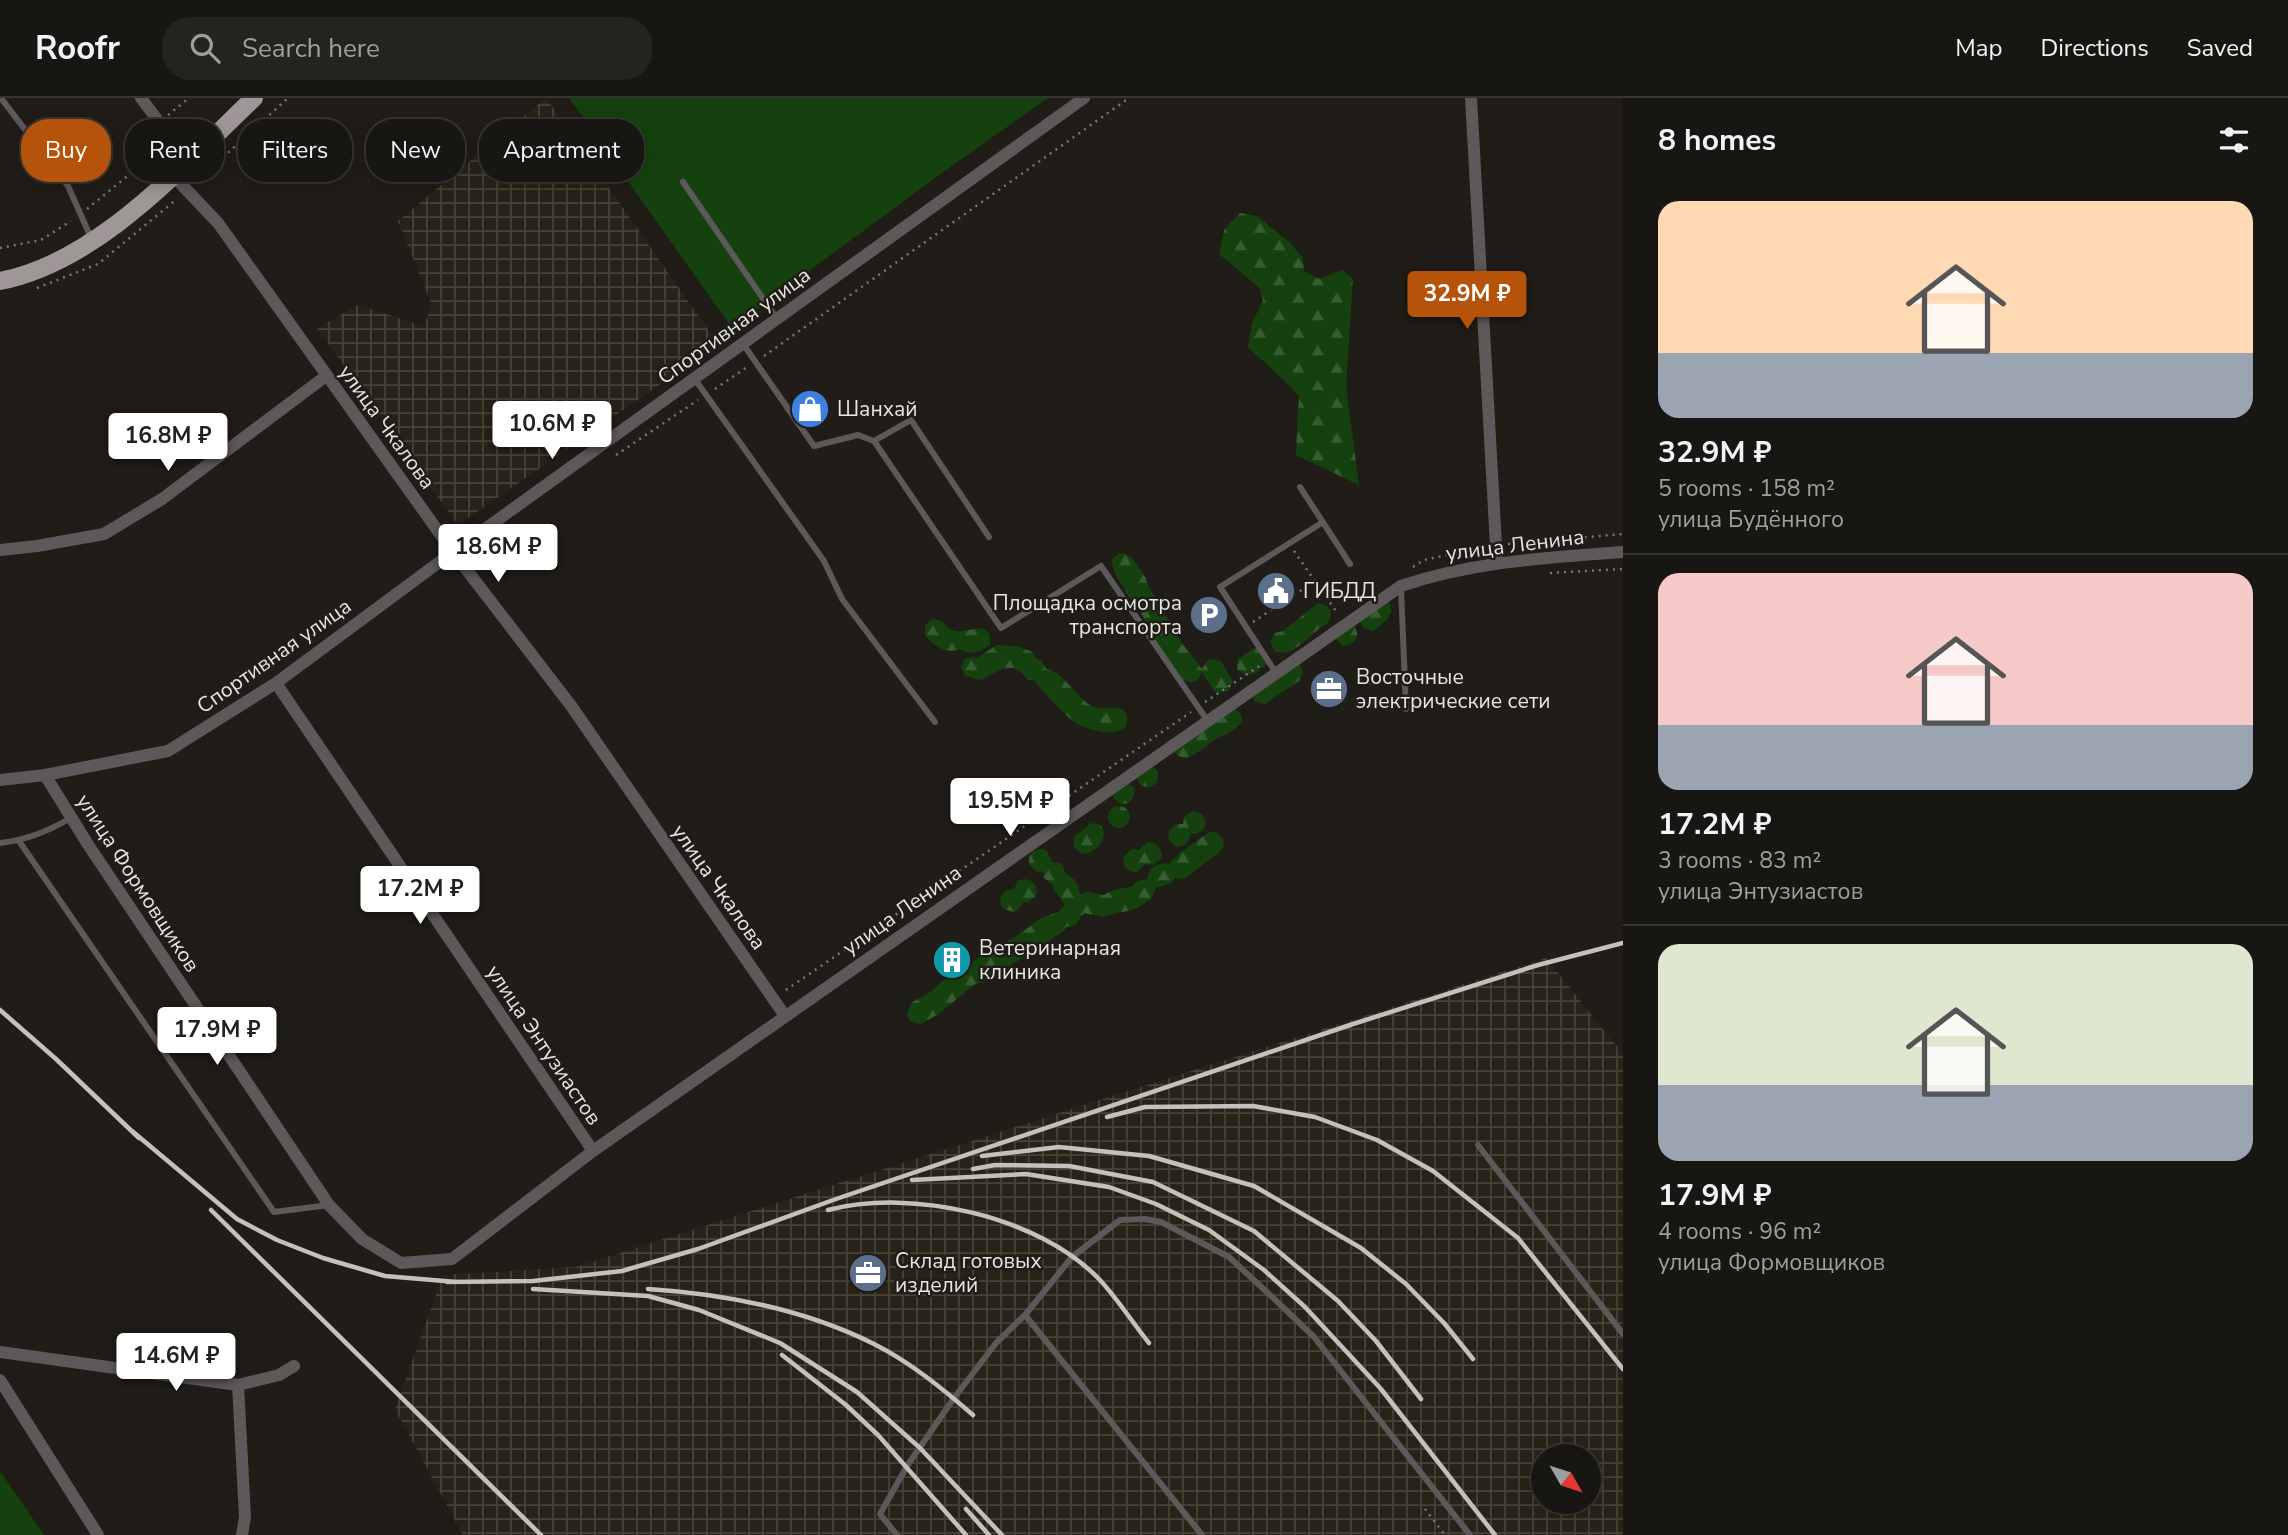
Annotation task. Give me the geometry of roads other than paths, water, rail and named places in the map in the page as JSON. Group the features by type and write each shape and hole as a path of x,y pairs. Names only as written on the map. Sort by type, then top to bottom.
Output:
{"main road":[{"path":"224,126 254,98"},
{"path":"0,281 54,263 93,243 165,182"}],"street":[{"name":"улица Чкалова","path":"141,98 158,119"},
{"name":"Спортивная улица","path":"0,780 45,775 168,751 276,683 453,552 1084,98"},
{"path":"1471,98 1497,563"},
{"name":"улица Чкалова","path":"181,182 218,223 453,552 572,707 785,1016"},
{"path":"0,550 104,534 162,499 326,376"},
{"name":"улица Ленина","path":"452,1259 593,1151 1401,586 1440,573 1497,563 1623,552"},
{"name":"улица Энтузиастов","path":"276,683 593,1151"},
{"name":"улица Формовщиков","path":"45,775 329,1205 362,1239 401,1263 452,1259"},
{"path":"0,1352 238,1385 279,1375 293,1366"},
{"path":"0,1380 98,1535"},
{"path":"238,1385 245,1517 242,1535"}],"lane":[{"path":"1,98 68,186 93,243"},
{"path":"683,182 778,320"},
{"path":"743,344 814,446 858,435 874,441 1001,628 1101,566 1207,720"},
{"path":"694,378 824,561 842,600 935,722"},
{"path":"874,441 911,420 989,537"},
{"path":"1300,487 1350,564"},
{"path":"1276,673 1220,587 1323,522"},
{"path":"1401,586 1405,709"},
{"path":"0,843 19,841 47,832 71,818"},
{"path":"19,841 274,1212 329,1205"},
{"path":"1478,1145 1623,1334"},
{"path":"897,1535 880,1514 906,1466 988,1354 1025,1315 1072,1257 1120,1220 1145,1219 1182,1231 1229,1257 1314,1337 1470,1535"},
{"path":"1025,1315 1202,1535"}],"railway":[{"path":"447,1282 533,1281 622,1271 698,1249 836,1199 1353,1024 1538,965 1623,943"},
{"path":"0,1010 139,1138"},
{"path":"1107,1117 1145,1107 1253,1106 1315,1117 1377,1140 1433,1171 1518,1238 1623,1369"},
{"path":"132,1131 237,1219 277,1240 323,1258 385,1276 456,1282"},
{"path":"982,1156 1059,1147 1149,1156 1254,1186 1361,1248 1406,1284 1444,1323 1473,1359"},
{"path":"973,1169 995,1165 1069,1166 1153,1182 1254,1231 1338,1301 1376,1341 1421,1399"},
{"path":"912,1180 1026,1174 1109,1187 1156,1204 1209,1230 1264,1270 1305,1307 1381,1389 1495,1535"},
{"path":"828,1210 861,1204 897,1203 935,1206 1009,1224 1043,1239 1073,1257 1099,1279 1149,1343"},
{"path":"211,1210 541,1535"},
{"path":"533,1289 648,1296 699,1310 780,1343 857,1392 920,1448 1002,1535"},
{"path":"648,1289 735,1299 820,1321 874,1344 900,1359 973,1415"},
{"path":"782,1355 846,1405 878,1435 966,1535"},
{"path":"966,1509 989,1535"}],"place":[{"name":"Шанхай","path":"810,409"},
{"name":"ГИБДД","path":"1276,591"},
{"name":"Площадка осмотра транспорта","path":"1209,615"},
{"name":"Восточные электрические сети","path":"1329,689"},
{"name":"Ветеринарная клиника","path":"952,960"},
{"name":"Склад готовых изделий","path":"868,1273"}]}
